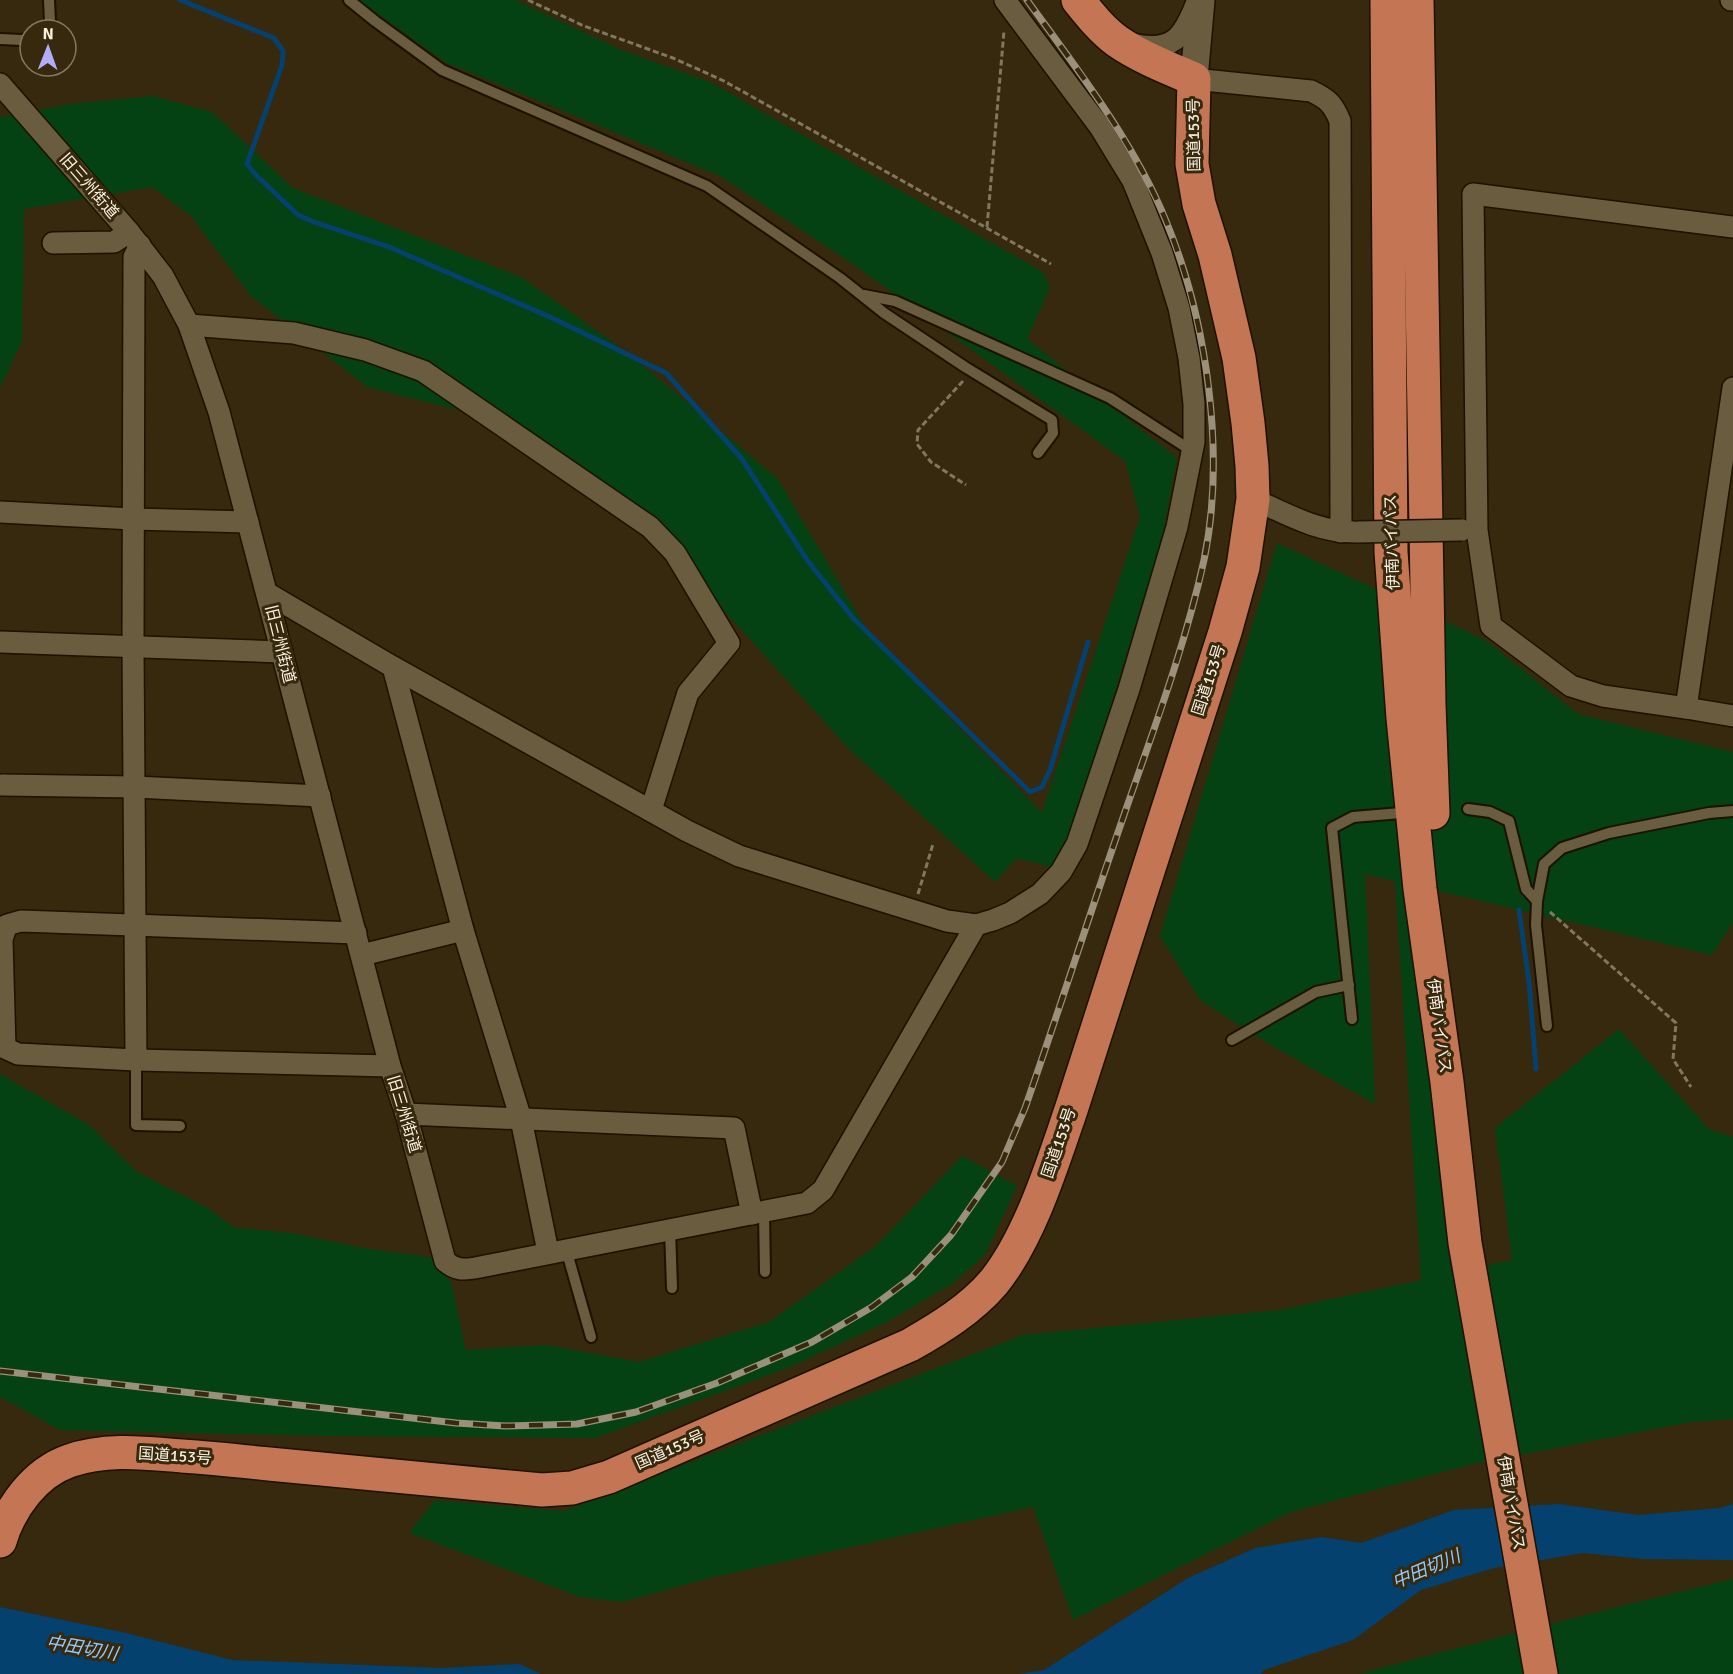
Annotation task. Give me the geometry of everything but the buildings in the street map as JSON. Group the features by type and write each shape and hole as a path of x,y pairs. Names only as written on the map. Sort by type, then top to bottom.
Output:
{"highway":[{"name":"国道153号","path":"0,1541 13,1510 48,1472 67,1462 90,1455 112,1452 237,1461 542,1490 572,1488 609,1477 910,1345 943,1327 994,1282 1013,1252 1044,1188 1071,1110 1225,632 1243,567 1253,499 1248,423 1239,358 1215,255 1199,204 1192,164 1194,79 1148,58 1117,40 1096,22 1078,0"},
{"name":"伊南バイパス","path":"1387,0 1391,552 1403,718 1420,889 1447,1082 1465,1243 1541,1674"},
{"name":"伊南バイパス","path":"1417,0 1429,704 1436,890 1447,1082"}],"street":[{"path":"1117,40 1142,46 1161,46 1172,42 1180,36 1200,0"},
{"path":"1200,0 1194,79 1311,91 1326,98 1336,110 1340,121 1349,532"},
{"path":"267,592 393,667 687,831 739,856 947,921 976,925 1002,916 1040,894 1061,872 1077,844 1129,689 1174,538 1194,442 1194,404 1189,358 1179,308 1162,253 1132,181 1100,127 1006,1"},
{"name":"旧三州街道","path":"0,84 135,238 163,276 189,325 219,412 390,1066 406,1114 445,1262 463,1270 557,1251"},
{"path":"1733,227 1473,194 1469,530 1491,626 1571,686 1603,696 1733,716"},
{"path":"53,243 114,242 135,238 133,647 136,1060"},
{"path":"189,325 294,333 365,350 423,371 651,527 675,553 729,643 688,693 651,810"},
{"path":"1686,708 1733,388"},
{"path":"1253,499 1319,528 1349,532 1469,530"},
{"path":"0,512 248,522"},
{"path":"0,642 282,652"},
{"path":"393,667 463,930 521,1119 557,1251 807,1203 823,1190 976,925"},
{"path":"2,785 135,787 320,796"},
{"path":"356,933 21,921 7,925 2,939 5,1048 18,1054 136,1060 390,1066"},
{"path":"362,955 463,930"},
{"path":"406,1114 734,1128 758,1212"}],"lane":[{"path":"50,0 50,18"},
{"path":"349,0 442,70 707,186 840,278 884,313 1052,420 1053,433 1038,453"},
{"path":"0,39 18,40"},
{"path":"861,294 895,301 1110,398 1192,451"},
{"path":"1468,808 1490,812 1509,821 1526,889 1537,901"},
{"path":"1547,1026 1536,925 1537,901 1544,864 1562,848 1609,832 1708,813 1733,811"},
{"path":"1352,1019 1332,828 1353,818 1401,813"},
{"path":"1232,1040 1316,992 1349,985"},
{"path":"136,1060 136,1125 180,1126"},
{"path":"758,1212 765,1272"},
{"path":"670,1229 672,1288"},
{"path":"557,1251 591,1336"}],"path":[{"path":"528,0 584,26 673,58 724,81 1051,264"},
{"path":"987,228 1006,1"},
{"path":"966,485 931,462 917,444 918,430 972,371"},
{"path":"913,910 933,844"},
{"path":"1537,901 1676,1023 1673,1059 1691,1087"}],"green space":[{"path":"359,0 515,0 624,51 710,82 1043,272 1050,287 1027,339 1177,458 1162,538 1072,833 1051,867 1017,858 995,882 848,748 623,499 490,418 367,387 250,295 192,217 152,187 24,209 22,341 0,388 0,117 72,104 153,96 212,112 293,188 521,277 628,353 778,479 871,637 1042,813 1140,517 1125,461 853,264 720,176 445,62"},
{"path":"1277,543 1485,640 1578,714 1733,752 1733,923 1712,955 1413,885 1457,1272 1512,1260 1495,1128 1619,1029 1709,1129 1733,1137 1733,1419 1692,1422 1477,1463 1291,1512 1073,1620 1033,1507 710,1578 622,1602 580,1597 409,1533 435,1500 563,1511 1023,1335 1280,1310 1421,1280 1395,881 1365,874 1375,1104 1281,1051 1201,1001 1160,936"},
{"path":"0,1074 89,1125 137,1172 208,1208 233,1227 291,1233 363,1248 434,1258 451,1282 466,1350 546,1345 639,1362 769,1322 876,1246 962,1156 1017,1186 985,1255 952,1284 887,1322 788,1368 595,1438 328,1436 60,1430 0,1397"},
{"path":"1733,1579 1733,1674 1358,1674 1609,1609"}],"water":[{"name":"中田切川","path":"1559,1504 1638,1515 1720,1508 1733,1504 1733,1560 1644,1559 1583,1553 1494,1568 1421,1590 1353,1640 1264,1670 1261,1674 1018,1674 1044,1670 1188,1578 1255,1548 1322,1537 1361,1543 1454,1510"},
{"name":"中田切川","path":"0,1607 126,1633 232,1660 441,1668 519,1664 542,1674 0,1674"}],"waterway":[{"path":"180,0 274,38 283,51 282,65 247,164 298,215 389,247 550,317 666,373 742,459 807,560 853,618 1030,792 1042,787 1050,770 1088,642"},
{"path":"1519,910 1529,982 1536,1069"}],"railway":[{"path":"0,1371 456,1423 505,1426 577,1424 636,1412 717,1383 812,1342 872,1307 912,1277 951,1235 1002,1162 1038,1072 1188,625 1204,560 1213,476 1209,388 1202,344 1192,301 1166,221 1138,163 1121,135 1085,79 1027,0"}]}
